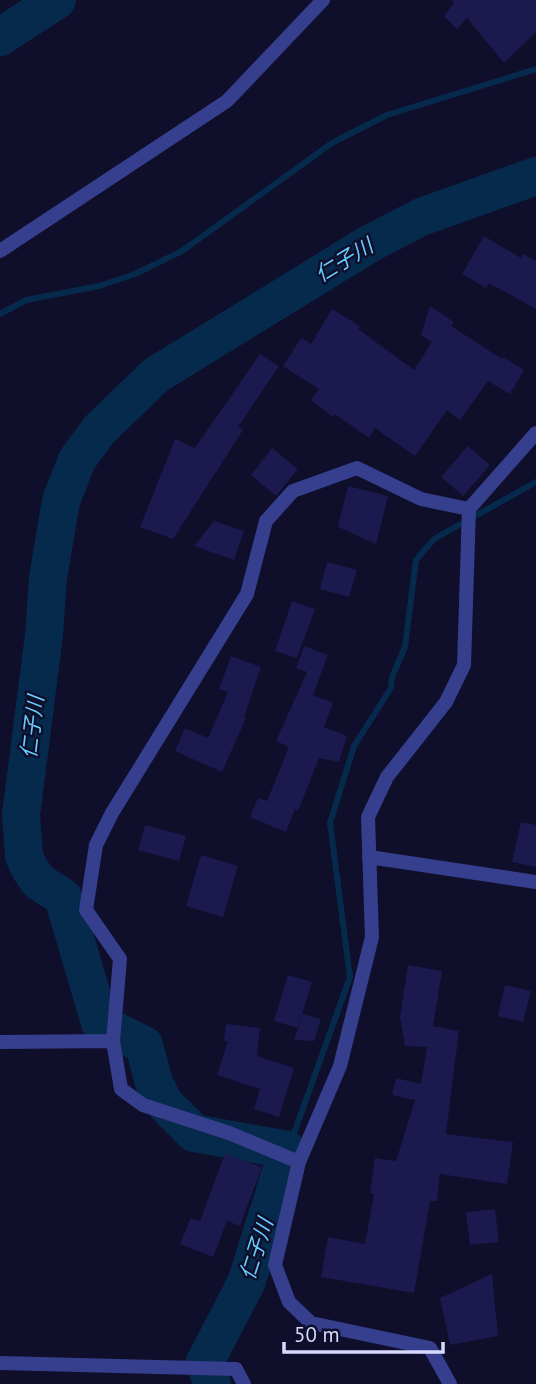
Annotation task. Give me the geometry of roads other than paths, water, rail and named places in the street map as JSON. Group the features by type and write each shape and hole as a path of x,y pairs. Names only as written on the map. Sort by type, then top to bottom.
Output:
{"street":[{"path":"0,251 226,101 323,0"},
{"path":"450,1384 430,1348 311,1323 289,1302 275,1265 299,1162 340,1066 372,937 368,817 387,777 446,702 464,665 469,509 536,433"},
{"path":"299,1162 229,1133 143,1105 121,1089 113,1041 120,959 86,910 96,845 112,813 247,594 267,521 293,491 357,468 421,499 469,509"},
{"path":"369,856 536,881"},
{"path":"0,1042 113,1041"},
{"path":"0,1363 236,1369 244,1384"}],"waterway":[{"path":"0,37 57,0"},
{"path":"0,314 26,300 99,286 135,274 182,251 332,143 387,115 536,69"},
{"name":"仁子川","path":"212,1384 205,1362 246,1283 288,1150 194,1133 165,1104 154,1083 144,1045 100,1023 63,897 39,882 24,856 21,815 44,635 48,578 61,501 77,460 99,430 156,375 369,244 421,217 536,176"},
{"path":"288,1150 350,977 330,823 354,746 391,688 392,677 405,647 416,560 434,539 536,482"}]}
